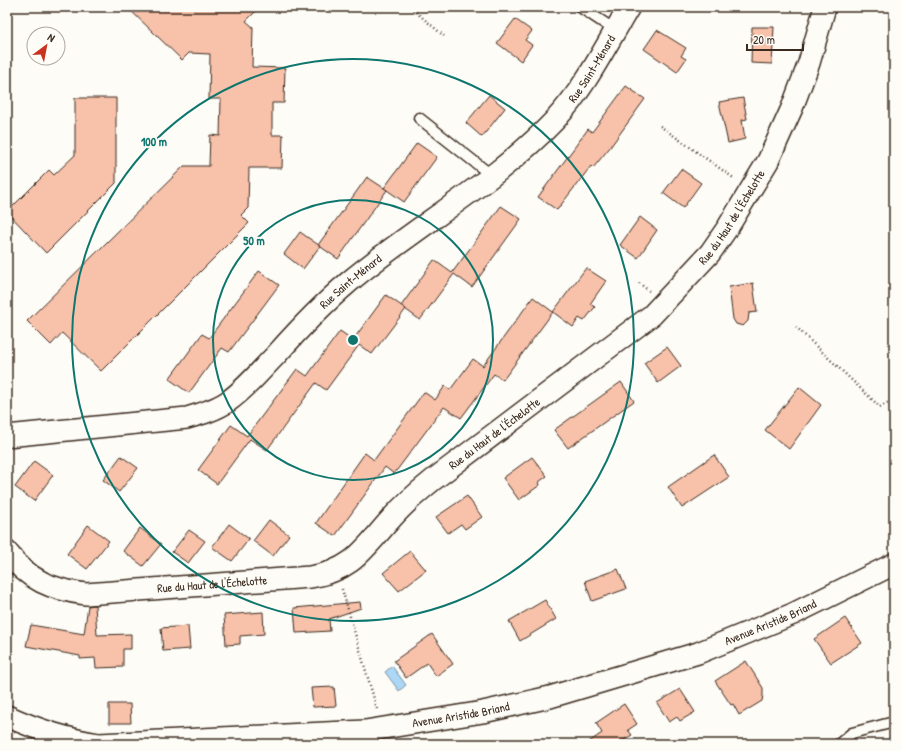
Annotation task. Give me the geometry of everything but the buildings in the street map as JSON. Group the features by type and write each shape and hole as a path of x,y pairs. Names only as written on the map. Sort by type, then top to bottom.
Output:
{"street":[{"name":"Rue Saint-Ménard","path":"7,436 187,418 208,412 227,402 244,388 310,317 348,282 529,145 555,119 580,90 629,7"},
{"name":"Rue du Haut de l'Échelotte","path":"7,552 21,568 44,583 64,592 86,594 310,577 337,571 352,561 367,547 403,506 433,480 652,315 710,253 736,215 768,161 792,108 809,63 825,7"},
{"name":"Avenue Aristide Briand","path":"7,716 34,728 66,739 99,744 208,740 365,731 483,712 550,697 698,653 793,614 894,564"}],"lane":[{"path":"580,7 615,30"},
{"path":"419,118 491,175"},
{"path":"839,744 852,733 894,722"}],"path":[{"path":"410,7 444,36"},
{"path":"660,126 728,174"},
{"path":"796,327 880,407 894,399"},
{"path":"337,571 383,728"}],"water":[{"path":"392,666 406,685 399,691 385,672"}]}
